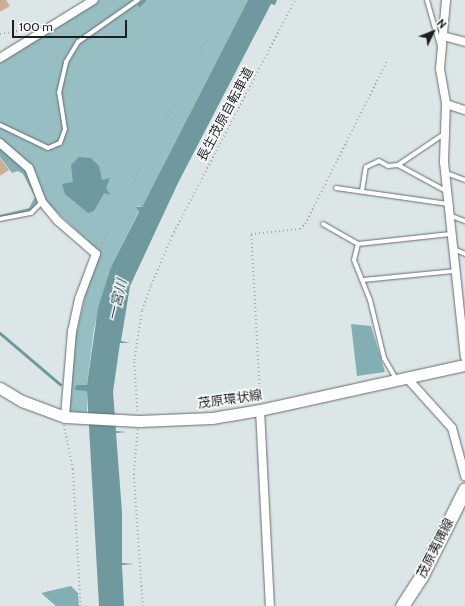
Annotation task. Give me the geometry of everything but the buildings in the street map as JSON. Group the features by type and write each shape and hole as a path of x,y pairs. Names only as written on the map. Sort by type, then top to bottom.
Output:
{"main road":[{"name":"茂原環状線","path":"0,388 22,401 65,417 139,421 212,418 260,410 465,365"},
{"name":"茂原夷隅線","path":"402,606 421,577 465,490"}],"street":[{"path":"0,58 94,0"},
{"path":"446,0 443,36 440,46 440,69 446,104 445,173 454,271 465,357"},
{"path":"443,36 465,42"},
{"path":"446,104 465,110"},
{"path":"0,143 29,168 42,202 58,221 96,254 79,300 72,331 65,417"},
{"path":"402,379 452,428 465,476"},
{"path":"260,410 270,606"}],"lane":[{"path":"0,125 48,148 60,142 65,129 59,93 66,62 78,42 138,0"},
{"path":"427,0 440,46"},
{"path":"362,191 366,167 379,161 388,166 398,165 446,133"},
{"path":"398,165 446,191"},
{"path":"445,173 465,180"},
{"path":"336,188 448,204"},
{"path":"0,220 31,213 42,202"},
{"path":"448,215 465,221"},
{"path":"323,224 358,244 450,234"},
{"path":"358,244 354,260 363,280 384,358 402,379"},
{"path":"452,249 465,254"},
{"path":"363,280 454,271"}],"path":[{"path":"96,254 227,0"},
{"name":"長生茂原自転車道","path":"172,236 295,0"},
{"path":"0,34 38,27 44,31"},
{"path":"260,410 251,234 300,229 305,224 387,61"},
{"path":"65,417 64,426 73,469 81,606"}],"shaded area":[{"path":"97,0 248,0 142,207 137,206 139,211 111,267 94,328 87,385 76,385 87,391 87,413 68,411 73,347 91,272 100,252 47,203 0,139 0,61"},
{"path":"0,147 27,172 38,202 30,212 0,218 0,215 29,208 35,197 23,174 18,171 12,173 0,157"},
{"path":"351,324 371,326 385,372 357,376"},
{"path":"71,586 78,593 79,606 56,606 41,593"}],"water":[{"name":"一宮川","path":"248,0 277,0 275,5 271,4 178,183 130,286 121,341 130,343 120,343 113,392 116,431 126,432 116,433 122,512 122,563 134,564 122,565 124,606 99,606 87,391 75,390 76,385 87,385 98,308 111,267 139,212 136,207 142,207"},
{"path":"79,157 91,158 99,166 102,180 110,178 106,188 110,195 104,193 94,211 88,213 65,194 62,184 73,182 71,165"}],"waterway":[{"path":"139,5 144,0"},
{"path":"0,333 60,384"}]}
